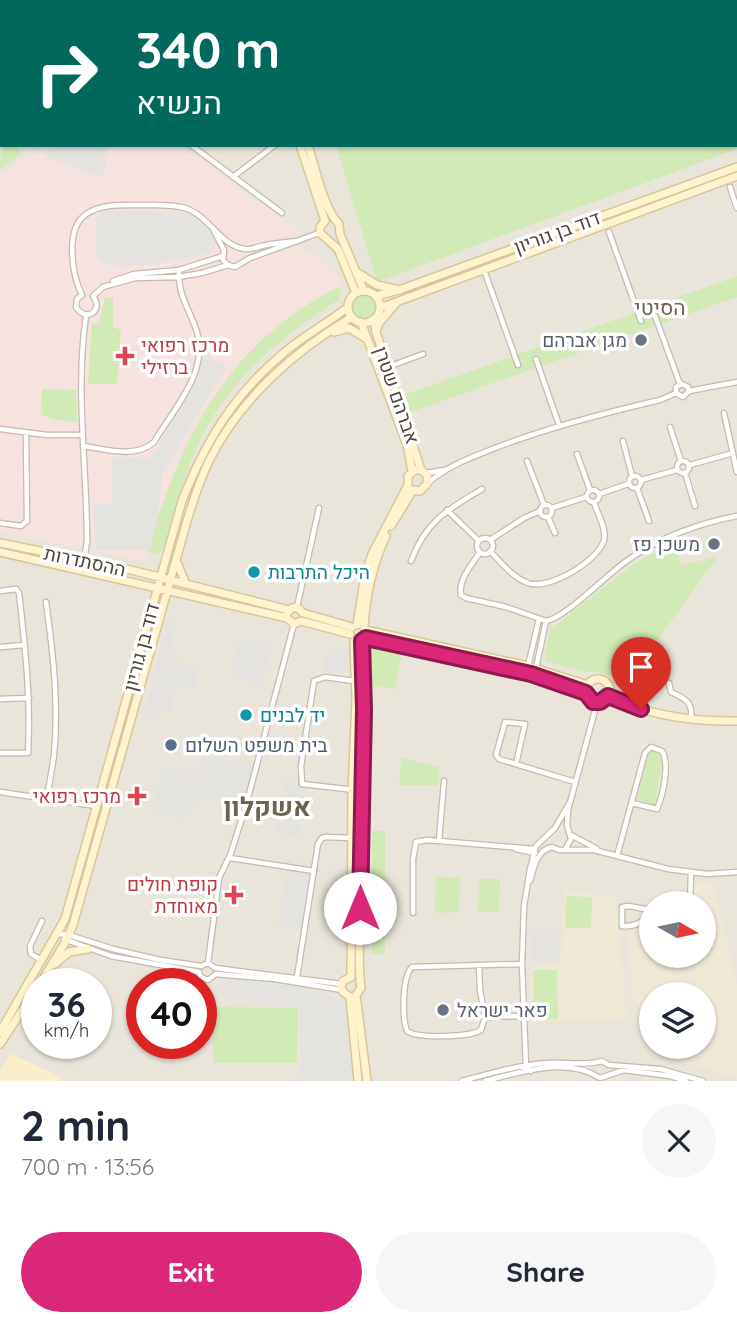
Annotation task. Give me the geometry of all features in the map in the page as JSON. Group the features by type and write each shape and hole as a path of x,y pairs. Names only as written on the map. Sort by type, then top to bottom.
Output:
{"main road":[{"path":"301,147 325,220"},
{"path":"309,147 334,220 339,224 360,292"},
{"name":"דוד בן גוריון","path":"376,296 737,167"},
{"name":"דוד בן גוריון","path":"380,308 737,176"},
{"path":"325,220 334,220"},
{"path":"325,220 320,233 341,254 360,292"},
{"path":"330,241 340,234"},
{"path":"355,270 377,285 399,290"},
{"path":"360,292 376,296 380,308 374,319 361,322 352,317 348,307 350,299 360,292"},
{"path":"376,332 379,323 397,301"},
{"name":"דוד בן גוריון","path":"0,1032 58,934 72,898 166,556 195,468 228,410 249,385 287,350 348,307"},
{"name":"דוד בן גוריון","path":"49,968 68,938 176,560 199,485 210,459 249,401 280,370 352,317"},
{"name":"אברהם שטרן","path":"374,319 387,367 423,472"},
{"name":"אברהם שטרן","path":"361,322 407,445 412,471"},
{"path":"323,336 349,328 367,339"},
{"path":"358,1081 353,996 361,988 354,979 352,790 359,633 375,561 411,487 408,476 412,471 423,472 428,478 423,489 411,487"},
{"name":"ההסתדרות","path":"0,543 143,573 295,615"},
{"name":"ההסתדרות","path":"0,552 158,588 295,615"},
{"path":"143,573 154,568 166,556"},
{"path":"176,560 186,584"},
{"path":"144,584 152,593 154,601"},
{"path":"161,614 175,596 189,594"},
{"path":"295,615 359,633 532,670 587,689"},
{"path":"359,633 364,710 361,957 354,979 342,987 353,996 367,1080"},
{"path":"593,680 603,680 608,686 608,696 597,703 590,700 587,689 593,680"},
{"path":"608,696 641,709 691,719 737,720"},
{"path":"52,968 69,952 88,949"},
{"path":"0,1044 21,1012"}],"street":[{"path":"196,147 282,214"},
{"path":"233,177 272,147"},
{"path":"730,187 737,208"},
{"path":"82,295 76,281 72,249 79,221 92,211 120,205 178,206 189,209 208,221 232,245 242,249 298,241"},
{"path":"208,221 228,265"},
{"path":"609,232 641,321"},
{"path":"103,287 142,277 178,277 228,265 239,265 243,260 320,233"},
{"path":"82,295 93,296 103,287 124,276 179,270 204,263 232,245"},
{"path":"242,249 243,260"},
{"path":"83,446 123,451 146,449 154,442 193,378 198,362 198,339 181,294 179,270"},
{"path":"484,270 518,365"},
{"path":"82,295 76,302 76,307 86,316 97,309 93,296"},
{"path":"70,567 85,554 87,541 82,435 82,355 86,316"},
{"path":"655,316 680,384"},
{"path":"387,367 423,354"},
{"path":"536,359 559,425"},
{"path":"676,393 683,397 689,391 737,382"},
{"path":"680,384 686,385 689,391"},
{"path":"676,393 676,387 680,384"},
{"path":"427,484 470,458 559,425 660,400 676,393"},
{"path":"724,413 737,471"},
{"path":"670,427 681,461 677,470"},
{"path":"0,429 82,435"},
{"path":"0,523 21,527 27,520 26,433"},
{"path":"623,441 632,476"},
{"path":"690,465 733,453"},
{"path":"552,509 586,497 590,490 577,454"},
{"path":"527,461 544,505"},
{"path":"681,461 690,465"},
{"path":"685,474 690,465"},
{"path":"423,472 449,469"},
{"path":"641,480 677,470 685,474 695,506"},
{"path":"632,476 641,480"},
{"path":"628,484 632,476"},
{"path":"636,488 640,486 641,480"},
{"path":"599,494 628,484 636,488 649,521"},
{"path":"411,561 424,533 446,510 482,489"},
{"path":"590,490 599,494"},
{"path":"594,503 599,494"},
{"path":"491,551 516,577 526,583 537,586 559,580 580,566 604,541 594,503 586,497"},
{"path":"544,505 552,509"},
{"path":"490,540 540,511 544,505"},
{"path":"212,968 208,963 219,878 230,858 295,615 319,508"},
{"path":"548,517 552,514 552,509"},
{"path":"446,510 479,541"},
{"path":"540,511 543,516 548,517 555,533"},
{"path":"480,552 462,580 461,595 546,621 560,615 627,560 642,551 701,526 737,516"},
{"path":"480,552 477,545 479,541 485,538 490,540"},
{"path":"490,540 491,551"},
{"path":"480,552 487,554 491,551"},
{"path":"0,591 16,589 19,593 29,698 28,753 0,753"},
{"path":"46,602 54,668 55,717 54,757 47,799"},
{"path":"532,670 539,619"},
{"path":"532,670 546,621"},
{"path":"0,648 25,645"},
{"path":"355,681 325,677 314,681 301,765 302,784 361,790"},
{"path":"669,683 671,692 691,705 691,719"},
{"path":"0,699 29,698"},
{"path":"566,848 570,842 570,802 597,703"},
{"path":"516,764 525,724 505,722 496,755 516,764 575,782"},
{"path":"617,856 645,752 651,747 659,749 665,753 666,760 661,800 657,809 632,803"},
{"path":"439,841 444,781"},
{"path":"0,792 97,806"},
{"path":"531,1071 526,1066 523,1016 524,905 534,851 539,842 555,828 570,802"},
{"path":"555,828 562,828 604,852"},
{"path":"549,835 552,847 559,850 566,848 604,852 648,866 691,873 737,872"},
{"path":"297,977 318,844 326,837 352,838"},
{"path":"413,913 413,848 416,842 422,840 508,847 540,854"},
{"path":"524,905 540,854 552,847"},
{"path":"230,858 314,871"},
{"path":"690,891 691,873"},
{"path":"622,907 651,911 645,920 629,927 622,926 622,907"},
{"path":"42,921 30,946 31,954 43,960"},
{"path":"58,934 88,949 176,968"},
{"path":"68,938 201,966 208,963"},
{"path":"479,966 485,1017 481,1030 469,1034 411,1035 407,1031 404,1022 405,980 412,967 522,964"},
{"path":"217,971 297,977 342,987"},
{"path":"217,971 342,987"},
{"path":"485,1017 523,1016"},
{"path":"462,1081 526,1066 595,1064 602,1061 609,1065 660,1069 703,1081"},
{"path":"595,1064 597,1077"},
{"path":"608,1077 609,1065"},
{"path":"485,1081 531,1071 567,1067 597,1077 608,1077 624,1070 670,1076 686,1081"}],"shaded area":[{"name":"אשקלון","path":"0,147 737,147 737,1081 0,1081"},
{"name":"מרכז רפואי ברזילי","path":"44,147 182,147 302,233 284,238 287,250 298,245 337,274 340,281 340,287 335,294 224,385 205,407 187,439 171,479 146,561 94,552 92,540 82,540 81,548 0,532 0,174"},
{"path":"51,147 109,147 104,178 48,158 44,151"},
{"path":"107,211 177,211 189,214 203,222 216,243 214,249 207,254 163,263 106,265 96,257 96,216"},
{"path":"202,353 227,366 162,475 157,523 150,550 96,550 92,505 112,504 112,457 150,459 196,382"},
{"path":"169,618 176,619 168,660 199,666 195,688 175,685 171,714 155,711 152,721 143,718"},
{"path":"240,638 272,646 262,685 230,677"},
{"path":"347,647 350,648 350,673 323,672 326,654 335,656 336,649 346,651"},
{"path":"202,755 253,765 243,804 201,797 184,818 152,813 162,767 199,772"},
{"path":"285,777 308,781 299,837 275,833"},
{"path":"288,859 312,863 302,930 278,927"},
{"path":"694,882 713,882 715,891 694,891"},
{"path":"565,890 615,898 627,1018 531,1023 531,963 561,963"},
{"path":"716,895 737,986 737,1079 675,1059 716,1059 716,982 639,982 639,1008 633,995 627,933 639,930 639,968 716,968"},
{"path":"532,930 559,930 558,960 532,960"},
{"path":"227,977 311,989 340,999 350,1013 352,1081 306,1081 299,1063 300,1006 217,996 217,988 227,983"}],"green space":[{"path":"1,147 16,147 21,155 0,168"},
{"path":"337,147 737,147 737,149 377,282"},
{"path":"737,276 737,297 411,412 405,395"},
{"path":"339,287 340,299 281,341 229,393 197,447 164,546 159,554 146,552 160,510 193,433 238,365 266,336 299,310"},
{"path":"365,294 374,298 378,307 374,316 365,320 356,316 352,307 356,298"},
{"path":"105,297 113,298 113,327 121,330 117,384 88,384 92,324 99,323"},
{"path":"42,389 76,390 77,423 51,419 41,414"},
{"path":"675,545 681,566 718,556 657,641 645,648 627,684 596,671 588,672 546,661 550,630 632,565 657,551"},
{"path":"374,646 399,652 401,660 395,689 372,686 368,666"},
{"path":"654,750 661,754 663,760 655,805 637,799 648,753"},
{"path":"402,758 439,767 438,785 399,785"},
{"path":"372,831 385,831 385,954 372,954"},
{"path":"436,877 460,878 459,912 435,913"},
{"path":"479,879 500,879 499,912 478,912"},
{"path":"566,896 592,897 591,928 565,928"},
{"path":"533,970 557,970 558,1019 534,1019"},
{"path":"217,1007 298,1008 297,1063 213,1063 213,1059 217,1059"}],"sand":[{"path":"11,1054 61,1077 60,1081 0,1081 0,1071"}],"place":[{"name":"מגן אברהם","path":"641,340"},
{"name":"מרכז רפואי ברזילי","path":"125,356"},
{"name":"משכן פז","path":"714,544"},
{"name":"היכל התרבות","path":"254,572"},
{"name":"יד לבנים","path":"246,715"},
{"name":"בית משפט השלום","path":"171,745"},
{"name":"מרכז רפואי","path":"137,796"},
{"name":"קופת חולים מאוחדת","path":"234,895"},
{"name":"פאר ישראל","path":"443,1010"}],"district":[{"name":"הסיטי","path":"660,307"},
{"name":"אשקלון","path":"267,806"}],"route":[{"path":"360,908 364,710 362,641 366,638 531,674 586,693 593,702 600,702 608,696 641,709"}]}
